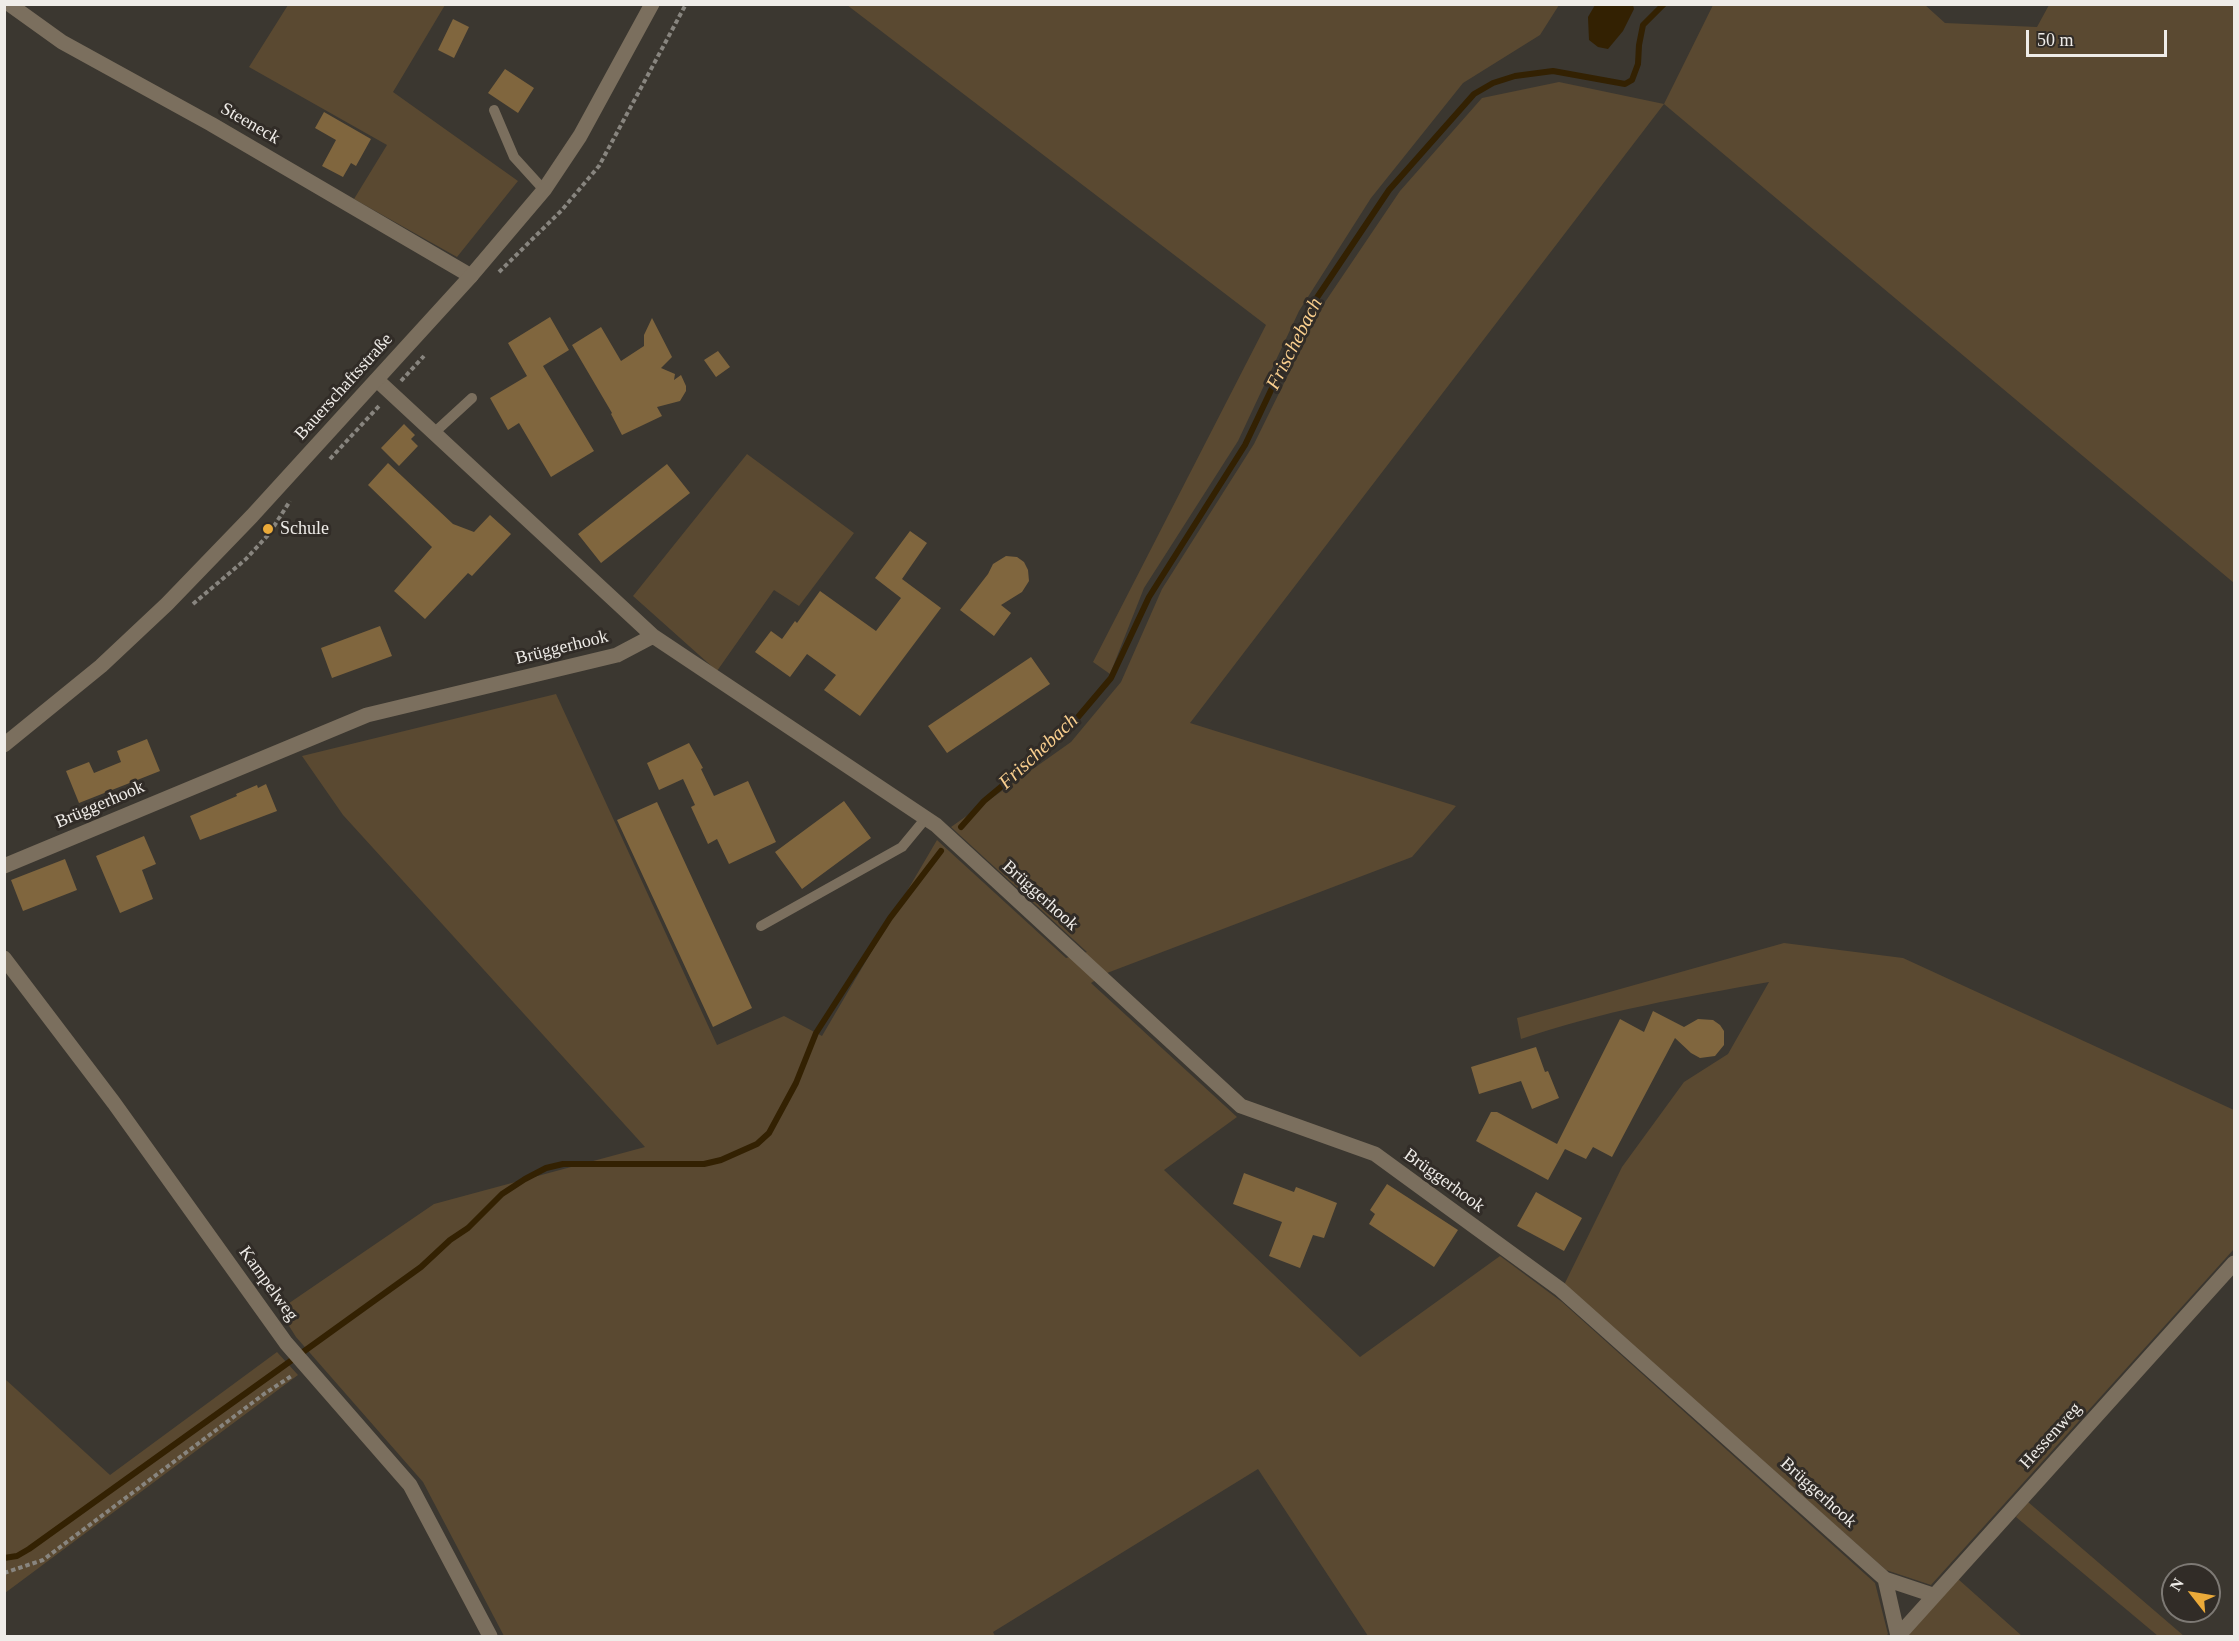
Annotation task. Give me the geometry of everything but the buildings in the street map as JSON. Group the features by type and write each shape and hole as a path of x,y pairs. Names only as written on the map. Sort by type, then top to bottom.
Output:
{"street":[{"name":"Steeneck","path":"9,4 62,42 211,124 471,276"},
{"name":"Bauerschaftsstraße","path":"4,745 101,666 167,604 252,516 471,276 544,190 580,136 652,4"},
{"path":"377,380 653,636"},
{"name":"Brüggerhook","path":"4,866 367,715 617,655 653,636 936,825 1241,1106 1375,1154 1551,1282 1885,1579"},
{"name":"Kampelweg","path":"4,958 114,1103 286,1343 410,1485 490,1636"},
{"name":"Hessenweg","path":"1898,1636 2235,1263"},
{"path":"1885,1579 1934,1595"},
{"path":"1885,1579 1898,1636"}],"lane":[{"path":"494,110 514,157 544,190"},
{"path":"435,432 472,398"},
{"path":"761,926 902,847 926,818"}],"path":[{"path":"4,1574 43,1560 264,1394 307,1366"}],"shaded area":[{"path":"288,5 445,5 393,92 518,181 457,257 354,199 387,145 249,67"},
{"path":"847,5 1559,5 1540,35 1463,83 1371,198 1299,311 1238,441 1144,588 1110,674 1093,662 1266,325"},
{"path":"1595,5 1633,5 1634,9 1623,31 1608,49 1598,47 1589,40 1588,17"},
{"path":"1713,5 1925,5 1945,23 2037,27 2049,5 2234,5 2234,583 1664,104"},
{"path":"1559,82 1664,104 1190,723 1456,806 1412,857 1107,973 1091,983 1237,1117 1164,1170 1360,1357 1500,1256 1562,1302 1875,1583 1888,1634 1886,1636 1368,1636 1258,1469 993,1632 995,1636 504,1636 423,1482 296,1337 279,1310 434,1204 645,1147 343,815 302,756 556,694 717,1045 784,1016 822,1036 937,840 1066,958 1087,952 951,827 1071,742 1121,682 1162,589 1254,444 1321,308 1400,191 1482,98"},
{"path":"747,454 854,533 799,606 774,590 717,671 633,596"},
{"path":"1784,943 1903,958 2234,1110 2234,1249 1931,1585 1886,1570 1564,1285 1622,1167 1684,1082 1728,1054 1769,982 1675,999 1582,1020 1521,1039 1517,1018"},
{"path":"277,1352 298,1375 5,1593 5,1379 110,1475"},
{"path":"2028,1502 2161,1616 2161,1623 2169,1623 2184,1636 2158,1636 2016,1517"},
{"path":"1958,1579 2022,1636 1905,1636"}],"waterway":[{"name":"Frischebach","path":"961,827 984,801 1062,736 1111,678 1149,597 1245,445 1310,308 1389,190 1474,94 1493,83 1515,76 1553,71 1625,84 1632,80 1638,64 1643,25 1664,4"},
{"path":"303,1352 421,1267 450,1240 468,1228 502,1194 546,1168 563,1164 704,1164 721,1160 757,1144 769,1133 796,1083 816,1033 890,918 941,851"},
{"path":"4,1558 17,1556 29,1549 292,1360"}],"place":[{"name":"Schule","path":"268,529"}]}
